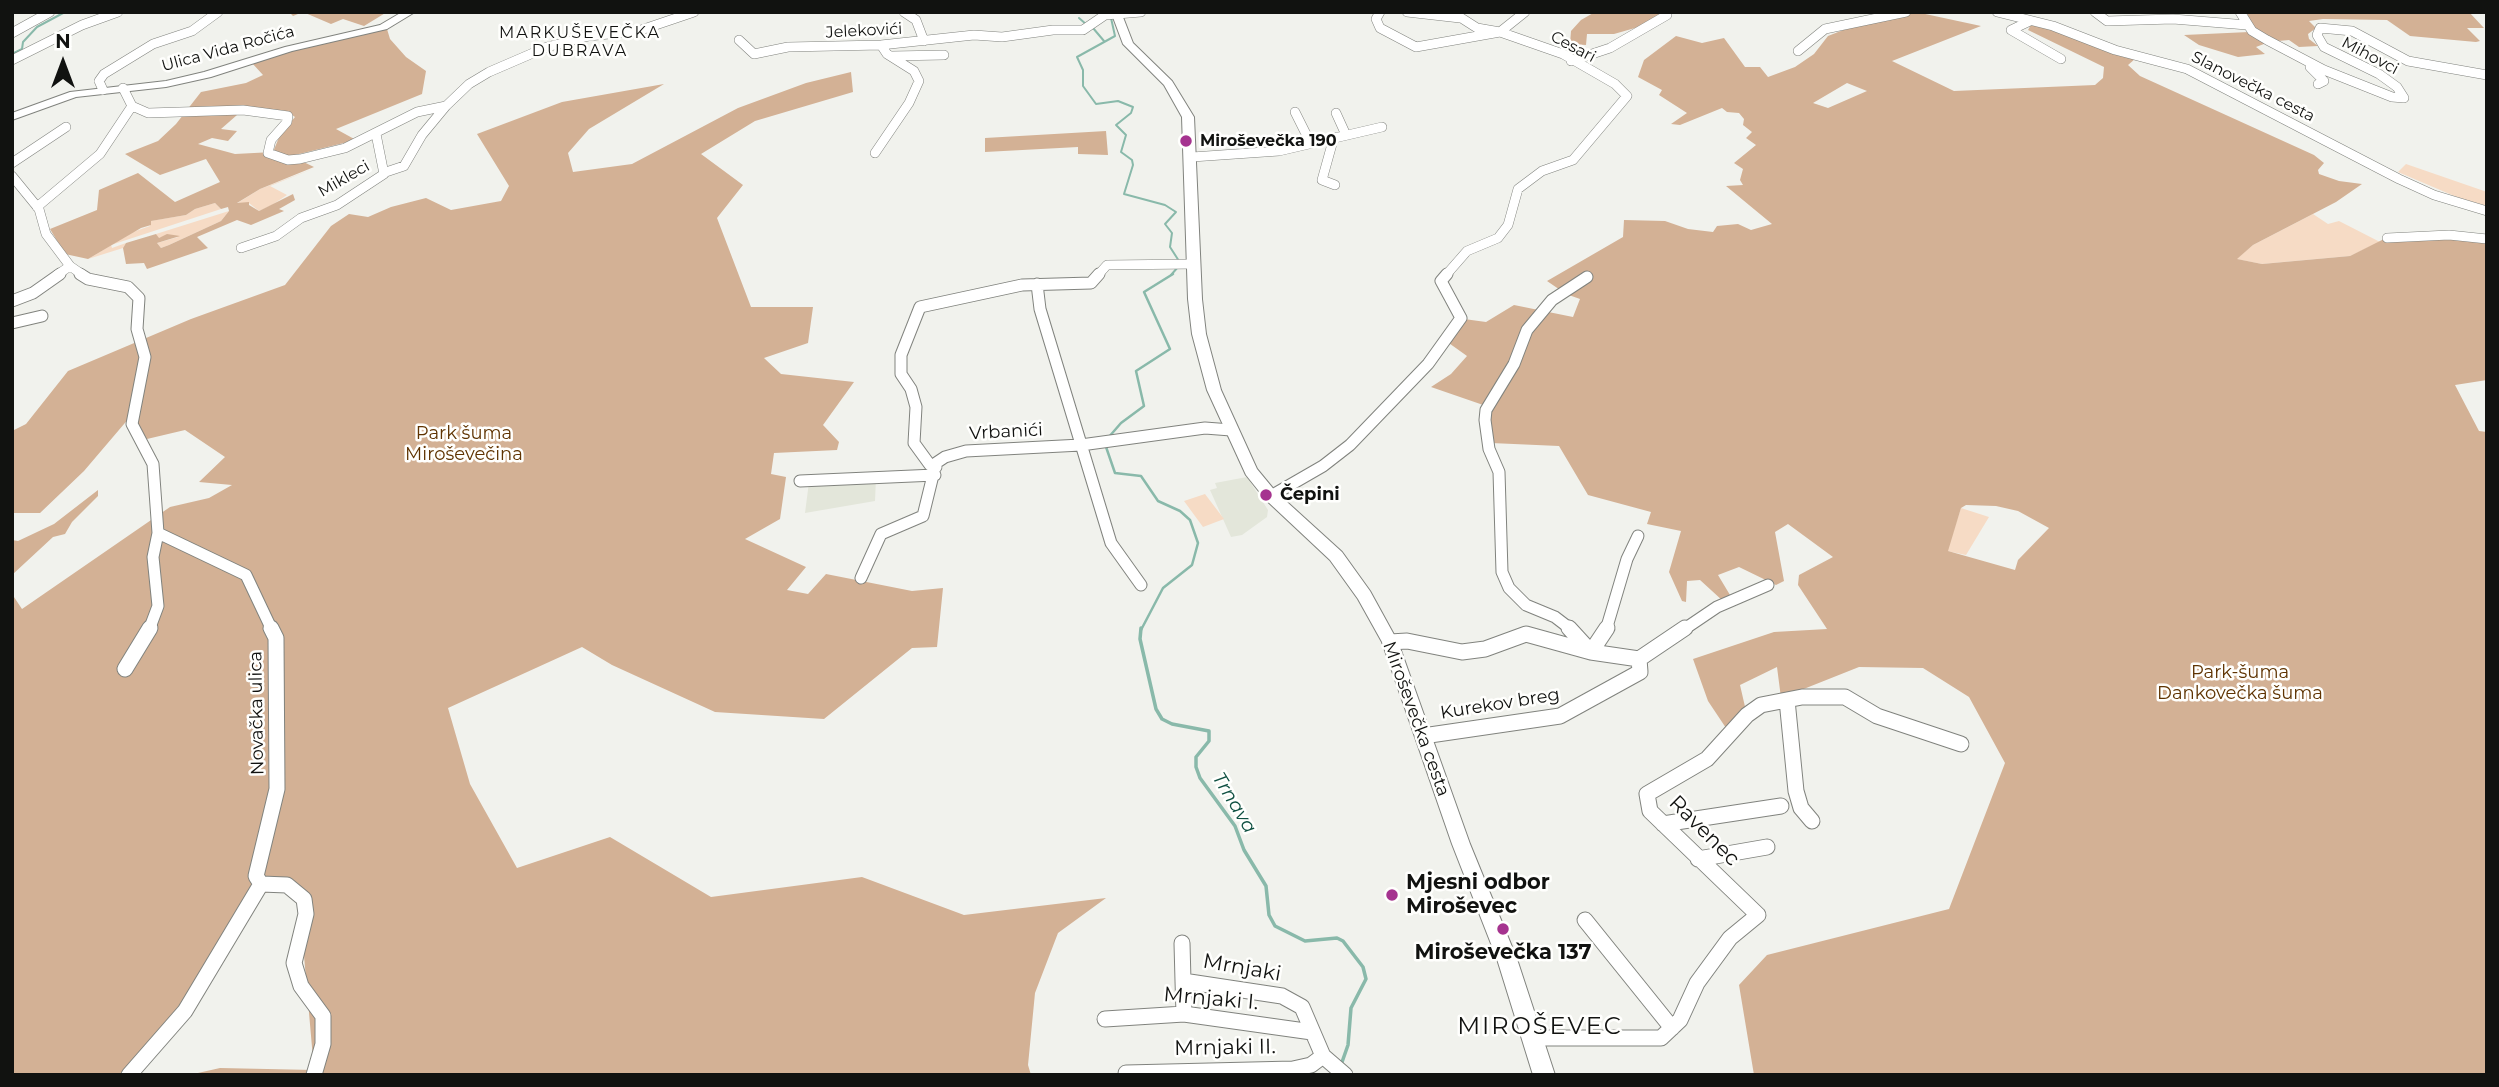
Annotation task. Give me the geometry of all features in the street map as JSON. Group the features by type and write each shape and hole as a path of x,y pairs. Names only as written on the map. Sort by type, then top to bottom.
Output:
{"main road":[{"name":"Ulica Vida Ročića","path":"12,117 45,103 103,90 173,83 207,75 289,49 383,27 410,12"},
{"name":"Miroševečka cesta","path":"1113,14 1128,44 1168,83 1186,110 1192,157 1184,263 1214,390 1251,471 1271,496 1336,556 1364,595 1390,642 1461,844 1507,959 1544,1075"}],"street":[{"path":"12,33 50,12"},
{"path":"12,60 82,25 118,12"},
{"path":"103,90 99,81 104,74 152,44 192,31 218,12"},
{"path":"123,88 132,106 152,113 243,110 288,117 288,122 271,140 268,153 288,160 345,148 417,112 446,106 469,84 489,72 547,47 589,36 638,31 694,12"},
{"path":"904,12 916,20 924,41"},
{"path":"1113,14 1141,12"},
{"path":"1380,12 1376,19 1380,28 1416,47 1500,32 1525,12"},
{"name":"Cesari","path":"1271,496 1323,466 1350,445 1428,364 1461,318 1441,282 1467,251 1498,238 1508,225 1518,190 1542,172 1573,160 1627,96 1615,84 1563,54 1500,32 1477,29 1456,15 1407,12"},
{"path":"1798,51 1825,29 1906,12"},
{"name":"Slanovečka cesta","path":"1997,12 2053,26 2115,50 2187,69 2399,179 2442,198 2487,211"},
{"path":"2053,26 2054,12"},
{"path":"2095,12 2107,21 2173,19 2247,25"},
{"name":"Mihovci","path":"2240,12 2252,31 2296,56 2371,90 2404,98 2397,87 2379,74 2324,47 2317,35 2320,29 2338,27 2352,31 2373,46 2409,61 2487,75"},
{"name":"Jelekovići","path":"739,40 754,54 796,46 881,46 1090,27 1113,14"},
{"path":"1571,61 1611,47 1667,15"},
{"path":"2030,21 2011,30 2061,59"},
{"path":"875,153 919,83 914,71 881,46"},
{"path":"1563,54 1611,47"},
{"path":"892,56 944,55"},
{"path":"2296,56 2324,81 2318,84"},
{"path":"37,207 100,154 132,106"},
{"name":"Mikleci","path":"240,248 276,236 300,218 337,205 386,172 404,166 422,135 446,106"},
{"path":"1266,151 1308,140 1295,113"},
{"path":"1335,113 1346,135"},
{"path":"12,163 66,127"},
{"path":"1192,157 1266,151 1382,127"},
{"name":"Mikleci","path":"376,134 379,159 386,172"},
{"path":"1334,137 1336,141 1322,180 1335,185"},
{"path":"12,176 37,207 46,234 70,266 88,279 128,287 139,298 136,329 145,357 133,411 136,435 144,442 153,464 158,533 153,557 158,606 151,626 125,669"},
{"path":"2387,238 2449,234 2487,239"},
{"path":"935,471 914,443 916,407 911,389 901,374 901,355 920,307 1037,284 1091,284 1107,265 1184,263"},
{"path":"12,301 33,293 70,266"},
{"path":"1587,277 1552,300 1527,330 1514,364 1486,410 1485,421 1489,449 1499,472 1502,572 1509,588 1526,605 1555,617 1577,634 1591,652"},
{"path":"1037,284 1040,309 1111,543 1123,564 1141,585"},
{"path":"12,323 42,316"},
{"name":"Vrbanići","path":"935,471 936,463 945,457 967,451 1080,445 1205,428 1231,430"},
{"path":"800,481 935,471"},
{"path":"861,578 881,534 923,516 935,471"},
{"name":"Novačka ulica","path":"158,533 246,575 276,638 277,789 257,863 256,876 261,884"},
{"path":"1591,652 1610,624 1627,559 1639,536"},
{"path":"1390,642 1407,641 1462,652 1485,649 1527,634 1591,652 1639,659 1717,607 1768,585"},
{"name":"Kurekov breg","path":"1423,736 1560,716 1640,672 1639,659"},
{"name":"Ravenec","path":"1672,1028 1680,1020 1697,983 1730,938 1758,915 1650,811 1647,794 1707,759 1747,715 1761,705 1802,697 1845,697 1877,716 1961,744"},
{"path":"1787,700 1796,791 1801,808 1812,821"},
{"path":"1663,824 1781,806"},
{"path":"1698,859 1767,847"},
{"path":"129,1075 185,1010 261,884 287,885 301,894 307,907 294,963 300,986 323,1016 323,1044 314,1075"},
{"path":"1533,1038 1661,1038 1672,1028 1585,920"},
{"name":"Mrnjaki","path":"1182,943 1183,981 1282,996 1302,1007 1312,1032 1334,1068"},
{"path":"1183,981 1184,1014"},
{"name":"Mrnjaki I.","path":"1105,1019 1184,1014 1222,1017 1312,1032"},
{"name":"Mrnjaki II.","path":"1126,1073 1293,1069 1311,1065 1334,1068"}],"shaded area":[{"path":"2406,164 2487,192 2487,206 2459,198 2398,172"},
{"path":"315,168 270,186 287,195 259,211 249,203 236,204 260,189"},
{"path":"215,203 221,209 112,245 133,232 150,226 150,221 186,215 195,209"},
{"path":"229,211 221,221 169,245 161,248 157,243 178,237 158,238 156,234"},
{"path":"2313,214 2328,224 2339,221 2380,242 2350,256 2262,264 2236,259 2253,245"},
{"path":"126,243 123,248 88,259 111,245 112,248"},
{"path":"1247,477 1268,510 1267,517 1242,535 1231,537 1210,490 1217,488 1215,483"},
{"path":"876,478 875,501 805,513 809,482"},
{"path":"1205,494 1224,519 1203,527 1184,501"},
{"path":"1961,508 1989,517 1966,555 1947,551"}],"green space":[{"path":"303,12 387,12 364,26 343,19 331,24"},
{"path":"1595,12 1663,12 1649,24 1614,34 1587,34 1586,45 1570,44 1571,31 1581,20"},
{"name":"Park-šuma Dankovečka šuma","path":"1889,12 1916,12 1981,26 1892,61 1954,91 2095,85 2103,78 2104,67 2028,30 2032,23 2135,59 2128,65 2140,76 2314,155 2324,163 2318,170 2319,174 2339,181 2362,184 2336,202 2253,245 2237,259 2262,264 2350,256 2390,236 2487,239 2487,380 2455,385 2479,431 2487,432 2487,1075 1754,1075 1739,985 1767,955 1949,909 2005,763 1969,697 1923,668 1859,667 1781,698 1777,667 1740,685 1746,711 1728,731 1708,701 1693,659 1774,632 1827,629 1798,585 1799,575 1833,557 1788,524 1775,532 1784,581 1776,585 1739,567 1718,575 1730,595 1723,601 1700,580 1687,581 1686,602 1682,601 1669,572 1681,531 1647,524 1651,512 1588,495 1559,446 1491,443 1489,407 1431,387 1451,374 1467,356 1446,341 1464,319 1486,322 1514,305 1573,317 1580,299 1566,294 1547,281 1623,237 1624,220 1665,221 1688,229 1713,232 1717,226 1738,224 1751,230 1772,224 1726,186 1743,185 1740,180 1743,169 1734,163 1756,145 1746,138 1752,132 1743,125 1744,119 1739,113 1727,112 1722,108 1680,125 1671,124 1687,113 1659,95 1662,90 1638,77 1644,60 1676,36 1702,43 1724,38 1745,67 1760,67 1768,77 1795,67 1814,54 1828,36","holes":["1847,83 1867,91 1828,108 1813,103","1966,505 1996,506 2018,511 2049,528 2018,560 2015,570 1948,551 1961,508"]},
{"path":"2247,12 2469,12 2484,28 2467,28 2480,41 2476,42 2410,36 2387,20 2323,19 2309,21 2316,28 2308,34 2309,39 2318,46 2299,47 2289,40 2278,41 2251,27"},
{"path":"387,29 390,39 406,57 426,71 422,94 336,129 356,140 291,156 314,167 260,189 237,203 249,202 249,205 259,211 293,194 295,200 279,209 284,211 251,225 237,220 197,237 208,248 147,269 144,263 126,264 123,248 126,243 156,234 159,238 167,234 180,236 157,243 161,248 169,245 221,221 229,211 228,207 221,209 215,203 195,209 186,215 151,221 151,225 141,228 88,259 65,254 50,229 97,210 99,190 138,173 175,202 220,182 206,159 160,175 125,154 158,141 176,124 201,92 246,83 263,75 252,63 296,49","holes":["245,108 286,111 295,117 280,135 273,152 235,154 198,144 212,138 228,141 237,131 221,129"]},
{"path":"2249,32 2269,42 2256,47 2265,54 2238,57 2199,45 2184,35"},
{"name":"Park šuma Miroševečina","path":"851,72 853,92 755,121 701,154 743,185 717,218 751,307 813,307 808,343 764,358 781,374 854,382 823,425 839,442 837,450 774,453 771,474 786,477 780,519 745,539 806,567 787,590 808,594 826,574 912,591 943,588 937,647 912,648 824,719 715,712 612,665 582,647 448,708 470,784 517,868 610,837 711,897 862,877 964,915 1106,898 1058,933 1035,993 1028,1065 1031,1075 189,1075 220,1068 314,1070 298,887 253,895 172,1016 119,1075 12,1075 12,594 22,609 170,507 209,498 232,485 199,482 225,457 185,430 147,439 130,417 84,471 40,513 12,513 12,431 26,424 68,371 191,319 285,285 331,226 349,214 368,217 391,207 426,198 451,210 501,201 509,186 477,134 562,102 664,84 589,129 568,153 573,172 632,164 738,108 806,83"},
{"path":"1106,131 1108,155 1078,154 1078,147 985,152 985,138"},
{"path":"98,490 98,496 72,522 65,534 53,537 12,575 12,540 18,541 54,524"}],"waterway":[{"path":"12,54 22,49 23,42 37,27 65,12"},
{"path":"1079,18 1087,25"},
{"name":"Trnava","path":"1111,18 1115,36 1077,57 1083,70 1083,86 1096,104 1118,101 1133,107 1131,113 1116,125 1126,135 1121,152 1132,160 1133,165 1124,194 1165,205 1176,212 1165,224 1172,233 1170,247 1179,261"},
{"path":"1093,28 1104,41"},
{"name":"Trnava","path":"1171,275 1178,267"},
{"name":"Trnava","path":"1108,438 1121,423 1144,406 1136,371 1170,349 1144,292 1173,274"},
{"name":"Trnava","path":"1105,444 1115,473 1141,476 1158,501 1180,511 1190,520 1198,543 1192,565 1163,588 1141,630"},
{"name":"Trnava","path":"1141,628 1140,639 1156,709 1162,719 1172,724 1209,731 1209,741 1196,757 1196,767 1200,778 1235,826 1244,850 1266,886 1269,915 1275,926 1305,941 1337,938 1343,941 1363,967 1366,979 1351,1008 1348,1045 1341,1065"}],"place":[{"name":"Miroševečka 190","path":"1186,141"},
{"name":"Čepini","path":"1266,495"},
{"name":"Mjesni odbor Miroševec","path":"1392,895"},
{"name":"Miroševečka 137","path":"1503,929"}],"district":[{"name":"MARKUŠEVEČKA DUBRAVA","path":"580,42"},
{"name":"MIROŠEVEC","path":"1540,1027"}]}
